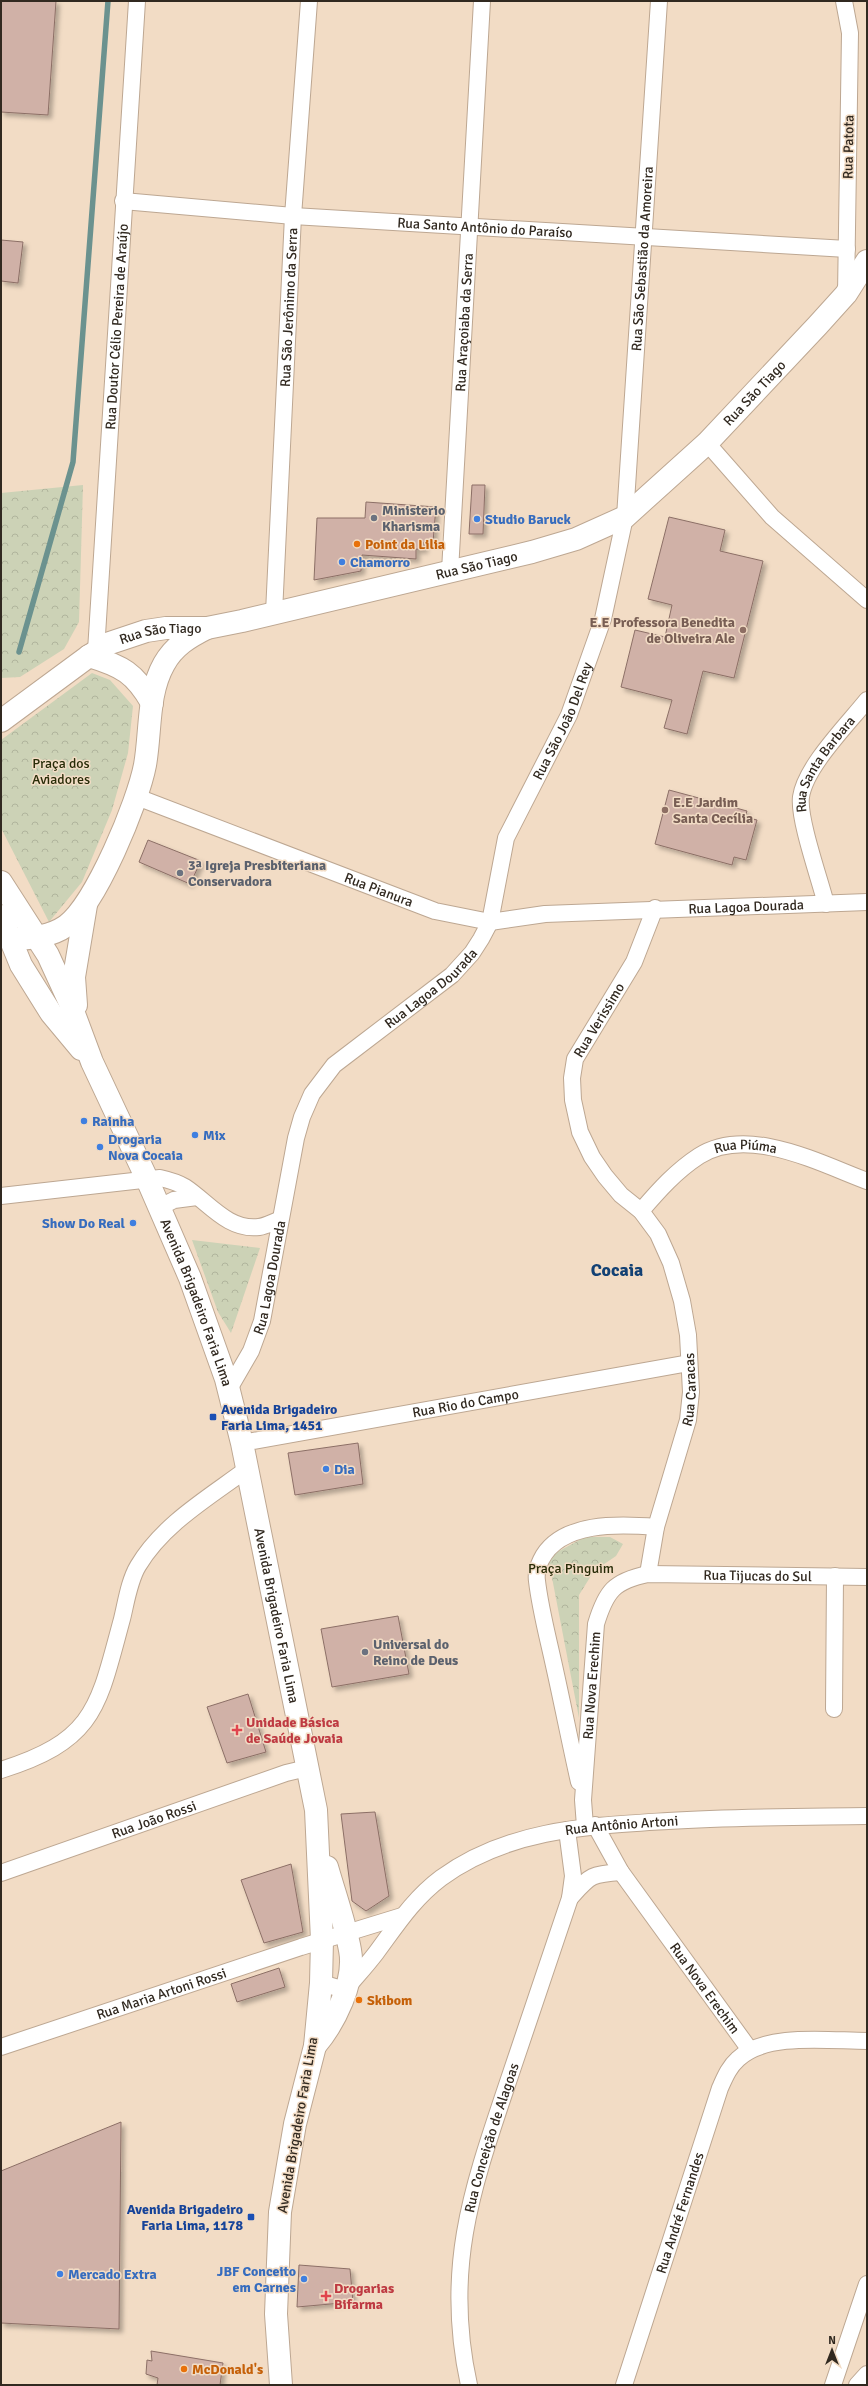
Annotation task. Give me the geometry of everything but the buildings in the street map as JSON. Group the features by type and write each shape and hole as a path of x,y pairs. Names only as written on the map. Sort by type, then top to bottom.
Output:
{"main road":[{"name":"Rua São Tiago","path":"1,721 93,654 127,636 166,628 207,628 274,614 576,539 626,517 707,442 846,294 867,261"},
{"path":"77,1020 74,977 86,905 137,797 145,765 152,703 163,665 173,650 188,637 207,628"},
{"path":"93,654 128,671 141,684 152,703"},
{"path":"1,701 23,704"},
{"name":"Avenida Brigadeiro Faria Lima","path":"1,882 48,955 77,1020 92,1062 160,1207 190,1278 228,1389 242,1443 316,1810 322,1940 321,1983 315,2046 295,2124 280,2212 276,2314 281,2385"},
{"path":"11,939 37,937 66,926 86,905"},
{"name":"Avenida Brigadeiro Faria Lima","path":"1,916 21,965 51,1013 92,1062"},
{"path":"315,2046 328,2031 350,1974 350,1952 318,1837"}],"street":[{"name":"Rua Doutor Célio Pereira de Araújo","path":"93,654 137,1"},
{"name":"Rua São Jerônimo da Serra","path":"274,614 293,216 309,1"},
{"name":"Rua Araçoiaba da Serra","path":"450,571 482,1"},
{"name":"Rua São Sebastião da Amoreira","path":"626,517 659,1"},
{"name":"Rua Patota","path":"844,1 850,33 846,294"},
{"name":"Rua Santo Antônio do Paraíso","path":"124,201 293,216 847,250"},
{"path":"707,442 772,517 867,600"},
{"name":"Rua São João Del Rey","path":"490,922 506,838 569,715 603,618 626,517"},
{"name":"Rua Santa Barbara","path":"826,904 802,814 801,797 808,773 867,700"},
{"name":"Rua Pianura","path":"137,797 435,911 490,922"},
{"name":"Rua Lagoa Dourada","path":"228,1389 251,1351 262,1321 279,1220 296,1138 302,1116 312,1094 334,1065 452,975 472,953 490,922 545,914 655,908 867,902"},
{"name":"Rua Verissimo","path":"642,1211 621,1195 592,1157 580,1132 573,1100 572,1078 575,1059 634,962 655,908"},
{"name":"Rua Piúma","path":"642,1211 669,1179 700,1156 724,1147 756,1144 797,1153 867,1181"},
{"path":"1,1196 160,1178 172,1181 197,1197 216,1213 244,1225 259,1227 279,1220"},
{"path":"160,1207 174,1200 197,1197"},
{"name":"Rua Caracas","path":"642,1211 658,1234 671,1263 682,1301 688,1335 691,1392 688,1420 656,1526 648,1574"},
{"name":"Rua Rio do Campo","path":"242,1443 690,1364"},
{"path":"1,1770 56,1749 78,1731 92,1712 102,1692 136,1568 151,1545 172,1525 247,1468"},
{"path":"583,1800 545,1626 537,1580 537,1569 549,1548 561,1538 575,1532 625,1524 656,1526"},
{"name":"Rua Tijucas do Sul","path":"648,1574 867,1577"},
{"name":"Rua Nova Erechim","path":"648,1574 632,1577 619,1583 609,1592 596,1624 583,1800 590,1825 621,1872 750,2050"},
{"path":"834,1709 835,1576"},
{"name":"Rua João Rossi","path":"1,1873 286,1773 307,1768"},
{"name":"Rua Antônio Artoni","path":"345,1990 376,1953 402,1916 440,1879 482,1854 518,1841 590,1825 709,1819 867,1816"},
{"name":"Rua Conceição de Alagoas","path":"469,2385 464,2363 459,2315 459,2266 466,2221 478,2171 570,1898 573,1876 567,1830"},
{"name":"Rua Conceição de Alagoas","path":"570,1898 589,1878 596,1874 621,1872"},
{"name":"Rua Antônio Artoni","path":"322,1940 402,1916"},
{"name":"Rua Maria Artoni Rossi","path":"1,2047 322,1940"},
{"path":"321,1983 345,1990"},
{"path":"750,2050 770,2043 794,2041 867,2041"},
{"name":"Rua André Fernandes","path":"624,2385 720,2088 728,2071 738,2059 750,2050"},
{"path":"833,2385 867,2284"},
{"path":"857,2385 867,2374"}],"green space":[{"path":"83,485 79,622 64,649 20,677 1,678 1,493"},
{"name":"Praça dos Aviadores","path":"92,673 110,680 133,706 128,753 112,810 82,882 49,922 1,828 1,740"},
{"path":"192,1240 260,1248 231,1333 218,1312"},
{"name":"Praça Pinguim","path":"585,1537 610,1537 623,1544 616,1556 594,1571 579,1595 579,1718 548,1557"}],"waterway":[{"path":"19,652 73,462 108,1"}],"place":[{"name":"Ministerio Kharisma","path":"374,518"},
{"name":"Studio Baruck","path":"477,519"},
{"name":"Point da Lilia","path":"357,544"},
{"name":"Chamorro","path":"342,562"},
{"name":"E.E Professora Benedita de Oliveira Ale","path":"743,630"},
{"name":"E.E Jardim Santa Cecília","path":"665,810"},
{"name":"3ª Igreja Presbiteriana Conservadora","path":"180,873"},
{"name":"Rainha","path":"84,1121"},
{"name":"Mix","path":"195,1135"},
{"name":"Drogaria Nova Cocaia","path":"100,1147"},
{"name":"Show Do Real","path":"133,1223"},
{"name":"Avenida Brigadeiro Faria Lima, 1451","path":"213,1417"},
{"name":"Dia","path":"326,1469"},
{"name":"Universal do Reino de Deus","path":"365,1652"},
{"name":"Unidade Básica de Saúde Jovaia","path":"237,1730"},
{"name":"Skibom","path":"359,2000"},
{"name":"Avenida Brigadeiro Faria Lima, 1178","path":"251,2217"},
{"name":"Mercado Extra","path":"60,2274"},
{"name":"JBF Conceito em Carnes","path":"304,2279"},
{"name":"Drogarias Bifarma","path":"326,2296"},
{"name":"McDonald's","path":"184,2369"}],"district":[{"name":"Cocaia","path":"617,1270"}]}
